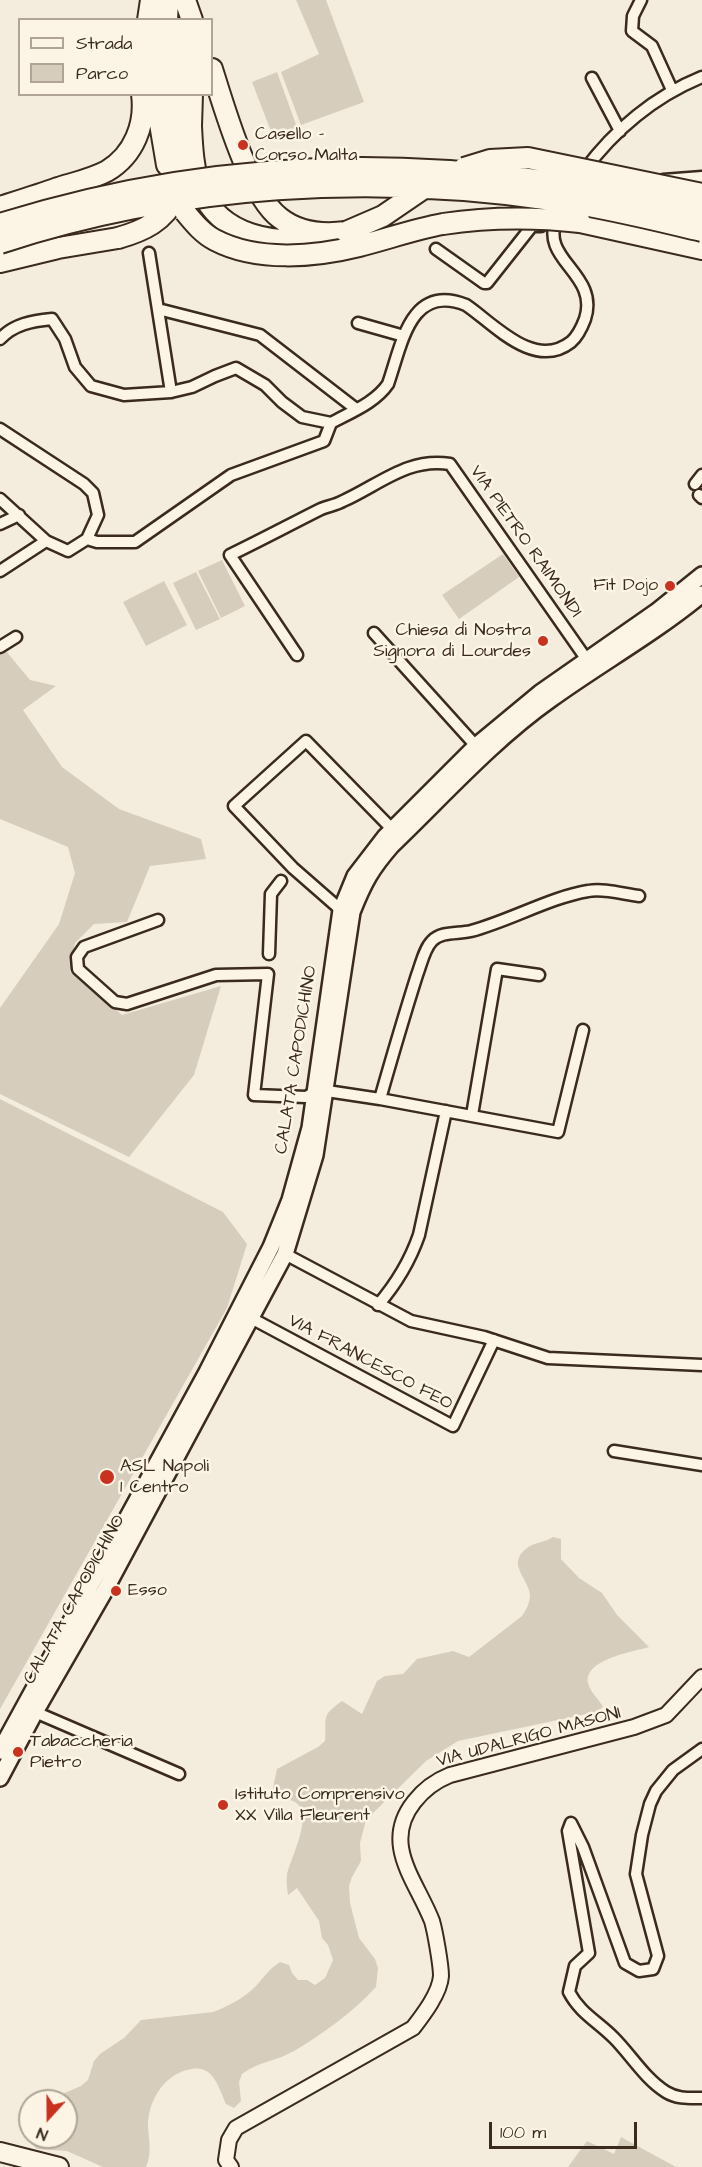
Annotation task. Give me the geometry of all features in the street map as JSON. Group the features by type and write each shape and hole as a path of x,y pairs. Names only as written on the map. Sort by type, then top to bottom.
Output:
{"highway":[{"path":"134,18 137,0"},
{"path":"148,18 151,0"},
{"path":"167,18 168,0"},
{"path":"182,18 183,0"},
{"path":"183,0 191,18"},
{"path":"213,72 243,160 271,210 287,223 306,231 328,234 346,232"},
{"path":"0,207 91,178 114,166 130,148 140,130 143,113 141,96"},
{"path":"155,96 174,171"},
{"path":"0,262 58,248 118,238 142,231 161,219 175,200 175,96"},
{"path":"192,96 194,161 202,191 216,212 236,228 248,234 275,240 309,239 346,232 382,216 420,190 445,177 477,163 500,158 543,160 702,194"},
{"path":"174,171 192,126"},
{"path":"0,224 112,195 190,180 235,174 337,168 414,168 483,173 576,185 702,212"},
{"path":"0,243 58,226 186,199 254,191 319,187 407,187 480,191 589,206 702,231"},
{"path":"185,212 203,232 214,239 228,245 264,253 309,254 334,251 440,225 517,218 580,222 702,249"},
{"path":"0,2152 59,2167"},
{"path":"0,2161 14,2167"}],"main road":[{"name":"CALATA CAPODICHINO","path":"0,1751 113,1575 251,1318 278,1250 321,1091 347,911 355,876 368,856 392,829 480,751 526,718 702,575"},
{"name":"CALATA CAPODICHINO","path":"591,665 646,637 702,594"},
{"name":"CALATA CAPODICHINO","path":"347,911 378,861 480,751"},
{"name":"CALATA CAPODICHINO","path":"0,1778 29,1709 190,1402 278,1250"}],"street":[{"path":"641,0 633,16 632,31 652,46 672,90"},
{"path":"87,539 97,542 135,542 231,474 324,441 331,423 377,398 388,384 404,336 416,312 435,300 466,305 505,336 532,349 553,350 573,340 585,317 588,307 587,296 585,288 559,253 553,238 553,227 583,173 620,131 672,90 702,77"},
{"path":"592,78 620,131"},
{"path":"583,173 637,183 702,177"},
{"path":"436,249 487,283 532,226 553,227"},
{"path":"148,254 171,392"},
{"path":"158,309 260,335 356,409"},
{"path":"0,339 9,330 33,321 51,319 65,339 75,367 91,386 124,395 171,392 192,387 236,368 265,385 302,417 331,423"},
{"path":"358,322 404,336"},
{"path":"0,429 84,484 93,493 98,515 87,539 68,551 46,541 0,499"},
{"name":"VIA PIETRO RAIMONDI","path":"297,655 230,555 325,508 342,502 393,474 433,461 450,464 591,665"},
{"path":"0,524 19,515"},
{"path":"0,571 46,541"},
{"path":"374,633 480,751"},
{"path":"0,647 16,637"},
{"path":"347,911 293,868 234,806 306,741 392,829"},
{"path":"269,954 271,894 281,881"},
{"path":"381,1098 416,980 430,943 435,938 444,934 490,925 577,893 592,890 639,896"},
{"path":"158,920 84,947 77,957 78,969 115,1002 127,1004 216,975 268,974 254,1095 306,1097 321,1091 381,1098 558,1132 583,1030"},
{"path":"472,1116 497,969 539,975"},
{"path":"378,1305 394,1286 414,1250 446,1111"},
{"path":"278,1250 411,1322 494,1340 548,1358 702,1365"},
{"name":"VIA FRANCESCO FEO","path":"251,1318 453,1426 494,1340"},
{"path":"614,1451 702,1465"},
{"name":"VIA UDALRIGO MASONI","path":"231,2167 226,2160 229,2140 236,2128 413,2028 430,2005 441,1977 432,1923 403,1857 399,1832 408,1809 427,1787 436,1780 450,1775 634,1727 666,1715 702,1677"},
{"name":"CALATA CAPODICHINO","path":"29,1709 179,1774"},
{"path":"702,1749 673,1770 656,1791 642,1835 636,1874 658,1956 653,1969 639,1971 625,1963 583,1847 571,1823 568,1831 589,1953 575,1966 569,1992 577,2006 613,2037 656,2085 668,2093 683,2098 702,2098"}],"green space":[{"path":"296,0 326,0 364,102 301,125 281,72 319,54"},
{"path":"277,72 298,130 274,139 252,82"},
{"path":"503,554 519,577 459,619 442,595"},
{"path":"222,560 245,606 221,618 198,571"},
{"path":"196,572 220,619 196,630 173,583"},
{"path":"164,581 187,625 146,646 123,602"},
{"path":"6,651 30,680 56,686 23,710 62,767 119,809 201,839 206,859 150,866 127,922 94,924 75,943 70,972 122,1015 221,986 194,1075 129,1157 0,1094 0,1008 59,924 75,873 68,847 0,819 0,654"},
{"path":"0,1099 223,1212 247,1244 227,1308 0,1709"},
{"path":"553,1537 561,1539 561,1559 579,1578 602,1593 617,1615 649,1647 611,1658 594,1668 589,1675 588,1683 603,1707 596,1712 458,1741 426,1761 366,1820 360,1843 361,1861 349,1886 350,1903 359,1938 375,1959 378,1968 376,1987 348,2014 316,2037 288,2054 242,2074 239,2082 241,2101 234,2108 226,2104 217,2083 209,2072 203,2069 187,2070 171,2078 158,2091 151,2108 148,2126 150,2152 146,2167 103,2167 67,2151 37,2149 78,2149 78,2089 74,2089 88,2080 94,2061 100,2054 124,2038 141,2020 219,2010 246,1994 280,1962 289,1965 298,1980 307,1980 315,1985 325,1978 333,1960 328,1945 322,1938 319,1921 297,1888 288,1895 287,1875 300,1837 303,1816 301,1808 295,1802 276,1797 273,1788 277,1769 325,1741 327,1714 342,1701 362,1714 377,1681 385,1676 403,1674 417,1659 453,1651 469,1657 522,1616 530,1594 519,1569 519,1558 521,1553 530,1546"},
{"path":"621,2137 676,2167 568,2167 587,2141 614,2154"}],"place":[{"name":"Casello - Corso Malta","path":"243,145"},
{"name":"Fit Dojo","path":"670,586"},
{"name":"Chiesa di Nostra Signora di Lourdes","path":"543,641"},
{"name":"ASL Napoli 1 Centro","path":"107,1477"},
{"name":"Esso","path":"116,1591"},
{"name":"Tabaccheria Pietro","path":"18,1752"},
{"name":"Istituto Comprensivo XX Villa Fleurent","path":"223,1805"}]}
